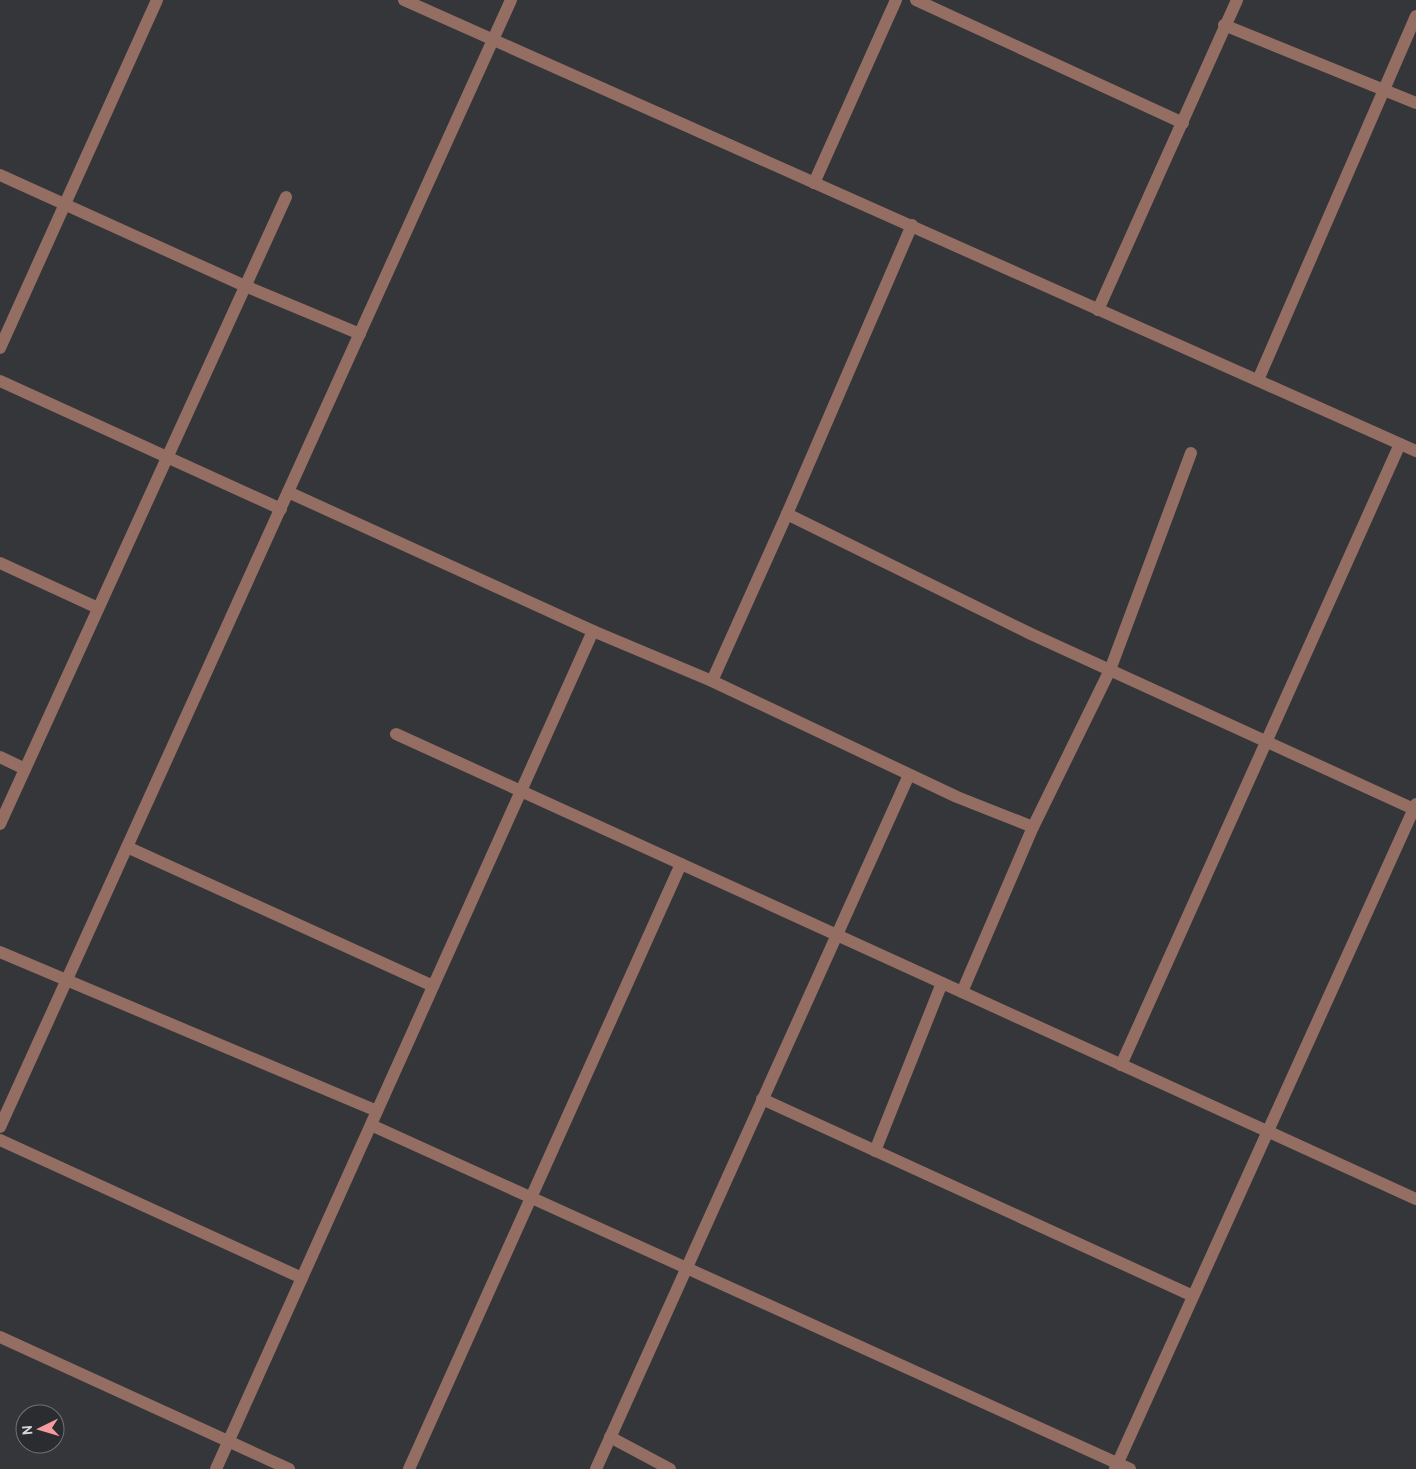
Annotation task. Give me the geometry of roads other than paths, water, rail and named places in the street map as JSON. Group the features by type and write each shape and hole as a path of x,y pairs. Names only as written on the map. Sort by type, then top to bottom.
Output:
{"street":[{"path":"0,348 157,0"},
{"path":"404,0 1416,451"},
{"path":"0,1127 512,0"},
{"path":"814,183 896,0"},
{"path":"916,0 1183,123"},
{"path":"1098,310 1183,123 1224,25 1237,0"},
{"path":"1258,380 1416,16"},
{"path":"1224,25 1416,103"},
{"path":"0,175 245,286 360,334"},
{"path":"0,824 286,197"},
{"path":"712,681 912,226"},
{"path":"0,381 281,509"},
{"path":"1121,1065 1400,444"},
{"path":"962,992 1034,827 1110,670 1191,453"},
{"path":"288,492 593,631 712,681 908,775 1034,827"},
{"path":"787,514 1031,634 1266,742 1415,807 1116,1466"},
{"path":"0,563 98,608"},
{"path":"216,1469 593,631"},
{"path":"396,734 1416,1199"},
{"path":"0,757 25,769"},
{"path":"596,1469 908,775"},
{"path":"127,847 434,986"},
{"path":"409,1469 681,864"},
{"path":"0,952 66,982 377,1111"},
{"path":"875,1151 942,983"},
{"path":"762,1099 1193,1296"},
{"path":"371,1125 1116,1466 1130,1469"},
{"path":"0,1140 302,1278"},
{"path":"0,1337 289,1469"},
{"path":"610,1437 670,1469"}]}
